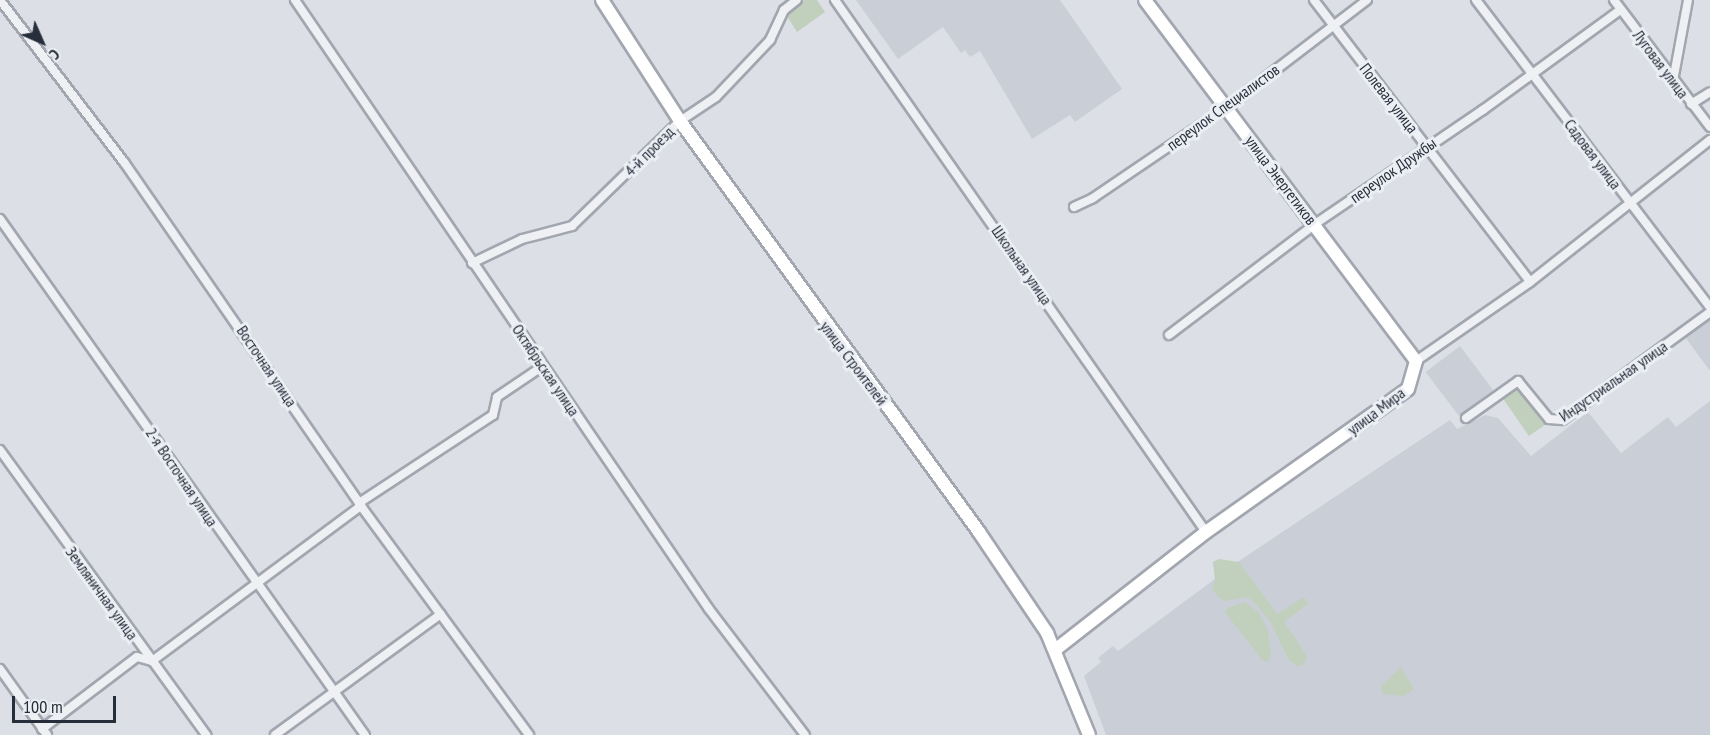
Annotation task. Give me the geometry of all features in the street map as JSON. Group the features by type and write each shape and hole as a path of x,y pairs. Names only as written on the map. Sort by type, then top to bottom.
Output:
{"street":[{"name":"Восточная улица","path":"0,0 124,162 360,505 529,735"},
{"name":"Октябрьская улица","path":"296,0 472,264 708,609 805,735"},
{"name":"улица Строителей","path":"602,0 680,121 979,532 1055,650 1089,735"},
{"name":"4-й проезд","path":"472,264 522,239 572,226 680,121 716,97 770,40 784,10 797,0"},
{"name":"Школьная улица","path":"835,0 1206,532"},
{"name":"улица Энергетиков","path":"1145,0 1416,361"},
{"name":"Полевая улица","path":"1314,0 1530,282"},
{"name":"переулок Специалистов","path":"1074,207 1093,198 1227,107 1367,0"},
{"name":"Садовая улица","path":"1476,0 1710,307"},
{"name":"Луговая улица","path":"1614,0 1710,127"},
{"path":"1673,81 1688,0"},
{"name":"переулок Дружбы","path":"1168,335 1315,224 1532,74 1620,10"},
{"path":"1691,104 1710,92"},
{"path":"1416,361 1530,282 1710,140"},
{"name":"2-я Восточная улица","path":"0,219 104,363 253,582 364,735"},
{"name":"Индустриальная улица","path":"1466,418 1518,381 1549,419 1562,420 1710,312"},
{"name":"улица Мира","path":"1055,650 1206,532 1408,389 1416,361"},
{"path":"0,669 44,732 137,657 152,661 253,582 360,505 493,415 496,397 543,366"},
{"name":"Земляничная улица","path":"0,450 206,735"},
{"path":"275,735 441,615"}],"shaded area":[{"path":"856,0 1060,0 1122,89 1075,122 1070,115 1032,139 980,51 970,57 965,50 961,53 943,27 898,59"},
{"path":"1710,318 1710,371 1685,337"},
{"path":"1460,346 1493,390 1459,416 1426,372"},
{"path":"1710,401 1710,735 1106,735 1084,676 1101,662 1098,658 1113,646 1118,651 1239,561 1450,420 1457,429 1485,415 1498,418 1531,456 1588,412 1621,453 1668,417 1676,427"}],"green space":[{"path":"804,0 817,0 825,12 797,32 785,13"},
{"path":"1514,388 1521,391 1546,424 1529,436 1502,397"},
{"path":"1219,559 1239,562 1277,614 1304,597 1308,604 1284,622 1307,656 1304,664 1298,667 1289,660 1270,621 1252,600 1246,597 1224,601 1218,597 1212,588 1215,580 1213,562"},
{"path":"1245,602 1259,613 1268,631 1271,655 1268,662 1262,660 1225,612 1227,608"},
{"path":"1401,667 1414,689 1404,696 1382,694 1381,686"}]}
